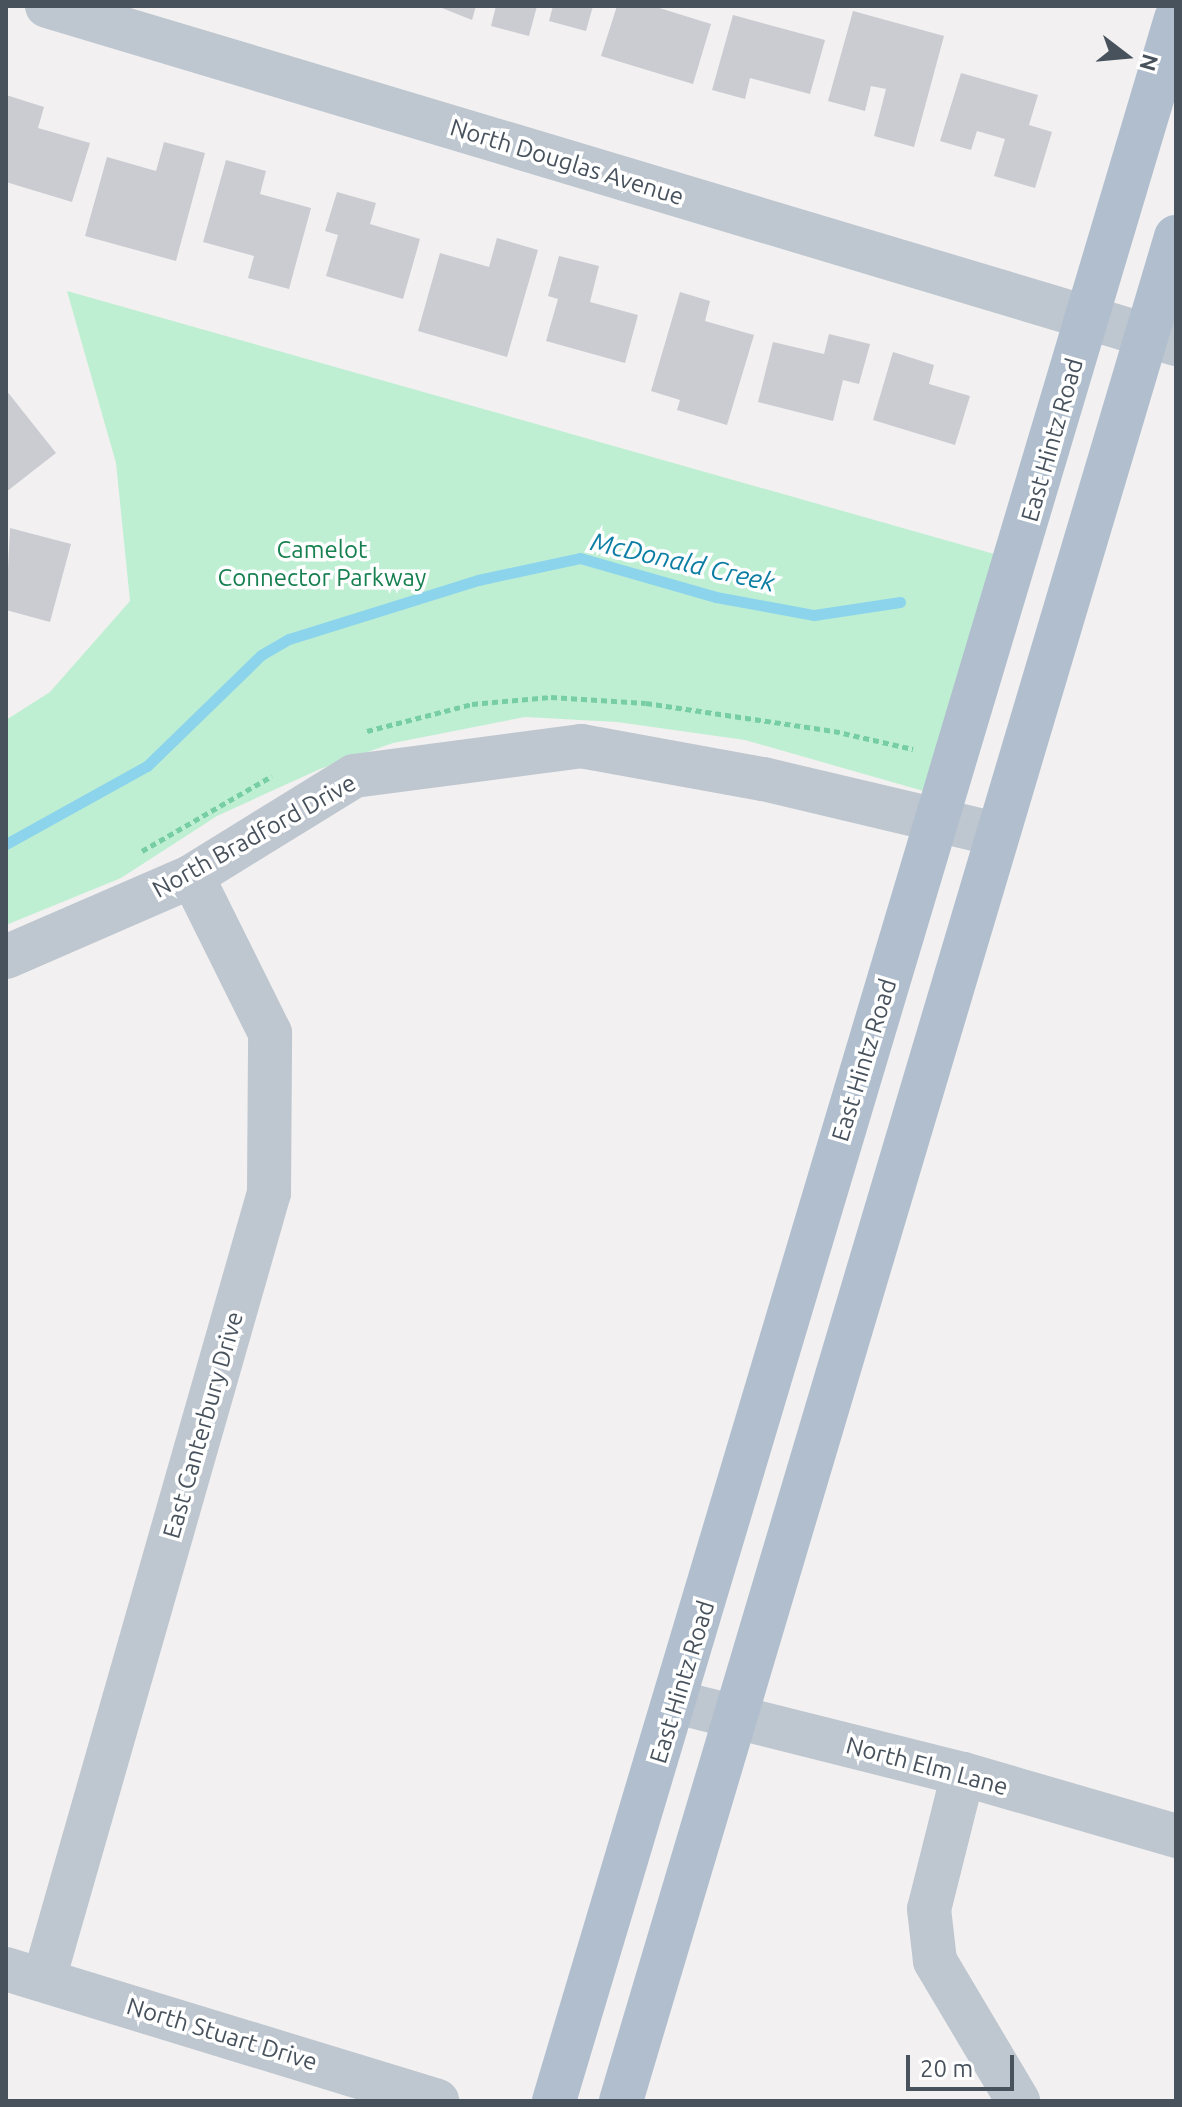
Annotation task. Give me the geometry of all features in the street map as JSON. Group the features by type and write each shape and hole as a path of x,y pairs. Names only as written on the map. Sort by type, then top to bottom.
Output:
{"main road":[{"name":"East Hintz Road","path":"554,2101 676,1702 1176,19"},
{"path":"621,2101 996,834 1161,340 1176,237"}],"street":[{"name":"North Douglas Avenue","path":"47,6 1161,340"},
{"name":"North Bradford Drive","path":"6,957 192,876 354,776 581,746 763,779 996,834"},
{"name":"East Canterbury Drive","path":"25,1974 269,1193 270,1033 192,876"},
{"name":"North Elm Lane","path":"676,1702 963,1774 1176,1836"},
{"path":"963,1774 929,1909 935,1961 1018,2101"},
{"name":"North Stuart Drive","path":"25,1974 437,2101"}],"green space":[{"name":"Camelot Connector Parkway","path":"67,291 998,555 927,792 745,740 617,722 525,717 393,743 320,769 217,816 121,878 6,925 6,720 50,692 130,601 116,463"}],"building":[{"path":"437,6 476,6 472,20"},
{"path":"496,6 537,6 529,36 491,26"},
{"path":"553,6 593,6 586,31 549,21"},
{"path":"617,6 653,6 711,24 693,84 601,56"},
{"path":"853,11 944,36 914,147 874,136 886,89 871,86 865,111 828,101"},
{"path":"733,15 825,40 810,94 750,78 745,99 712,90"},
{"path":"961,73 1038,95 1029,125 1052,132 1035,188 994,176 1005,139 977,131 971,150 940,141"},
{"path":"6,95 44,107 38,128 90,143 72,202 6,182"},
{"path":"164,142 205,153 176,261 85,236 107,157 156,171"},
{"path":"226,160 266,171 260,194 311,208 289,289 248,278 254,256 203,242"},
{"path":"337,192 376,203 370,224 420,239 403,299 326,276 338,235 325,231"},
{"path":"497,238 538,250 507,357 418,331 440,253 489,267"},
{"path":"559,256 599,266 590,302 638,315 625,363 546,341 558,299 548,296"},
{"path":"680,292 710,301 705,321 754,335 727,425 677,410 680,400 651,391"},
{"path":"829,334 870,344 859,384 843,380 833,421 758,402 773,342 824,354"},
{"path":"893,352 934,365 929,384 970,396 955,445 873,420"},
{"path":"6,390 56,453 6,492"},
{"path":"10,528 71,544 50,622 6,610"}],"waterway":[{"name":"McDonald Creek","path":"6,844 147,766 261,655 289,639 478,580 580,558 716,597 814,615 900,602"}]}
